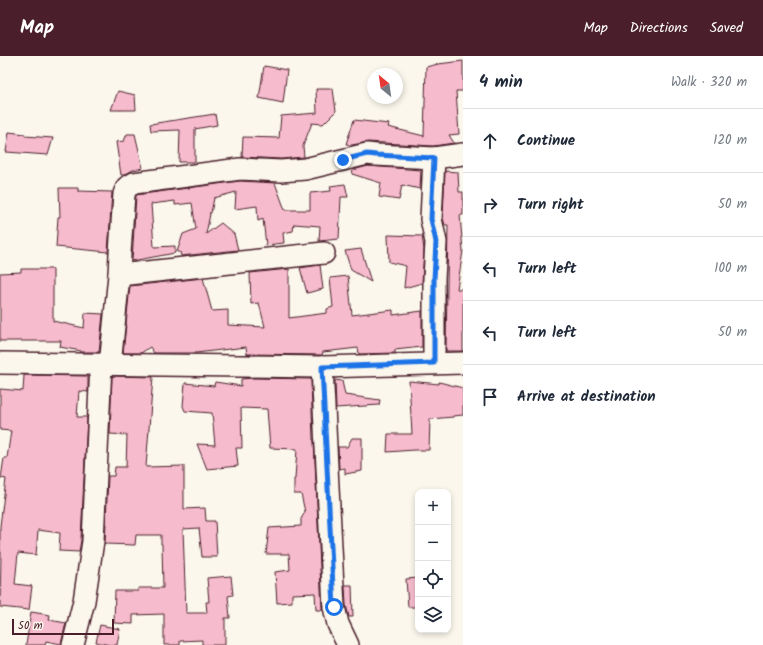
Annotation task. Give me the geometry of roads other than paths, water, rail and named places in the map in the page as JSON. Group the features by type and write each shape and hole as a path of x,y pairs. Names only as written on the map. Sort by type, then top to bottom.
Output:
{"street":[{"path":"73,645 84,602 93,541 105,364 119,275 124,194 127,187 134,183 240,169 305,169 367,154 434,158 463,154"},
{"path":"434,158 431,219 436,242 434,279 434,363"},
{"path":"119,275 324,253"},
{"path":"0,364 322,367 463,363"},
{"path":"322,367 334,607 338,624 348,645"}]}
